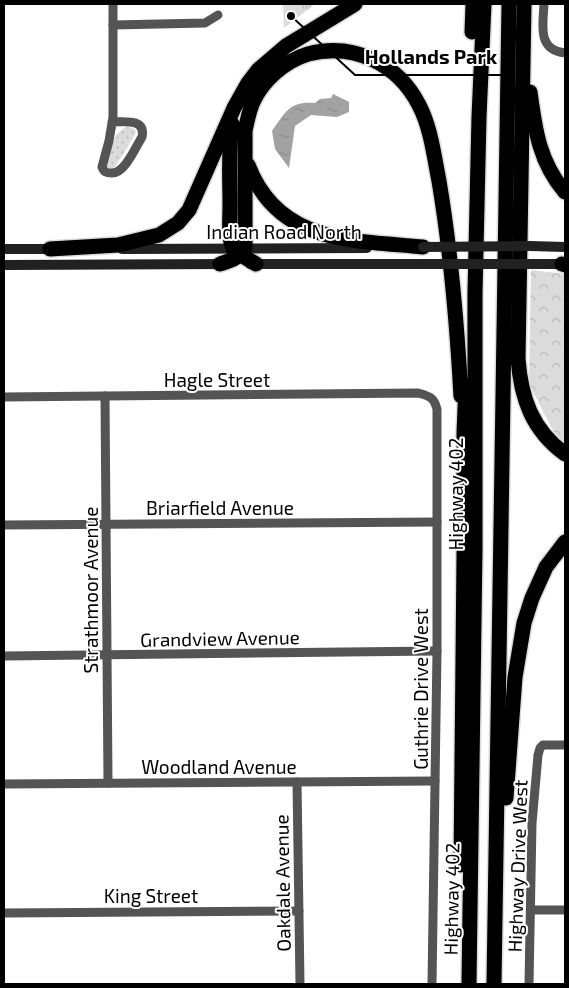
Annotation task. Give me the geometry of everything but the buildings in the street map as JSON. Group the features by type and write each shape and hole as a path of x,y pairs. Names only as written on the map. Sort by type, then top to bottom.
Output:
{"highway":[{"path":"50,249 118,245 159,234 178,223 189,210 234,108 253,76 286,46 355,4"},
{"path":"461,984 464,432 467,205 473,4"},
{"name":"Highway 402","path":"469,984 475,549 476,284 479,117 484,4"},
{"path":"478,984 485,549 484,292 491,4"},
{"path":"494,984 509,4"},
{"path":"524,4 530,92 539,144 551,172 565,192"},
{"path":"524,4 519,371 523,396 534,420 546,438 565,454"},
{"path":"220,264 236,258 240,250 244,140 249,112 263,86 284,66 301,56 326,51 338,50 368,56 386,66 395,73 410,91 420,106 429,130 444,208 456,323 464,432"},
{"path":"234,108 230,140 230,221 232,243 256,264"},
{"path":"244,140 248,165 257,186 276,209 295,223 307,229 344,239 423,247"},
{"path":"498,984 502,938 506,797 515,677 519,650 524,623 532,598 546,567 565,542"}],"main road":[{"name":"Indian Road North","path":"4,249 240,250 565,246"},
{"name":"Indian Road North","path":"4,265 564,264"}],"street":[{"path":"112,122 134,122 142,127 143,132 142,137 123,168 113,174 104,171 102,162 109,141 112,122 113,4"},
{"path":"544,4 543,35 549,46 556,52 565,53"},
{"path":"113,25 205,24 218,15"},
{"name":"Hagle Street","path":"4,397 418,394 430,396"},
{"name":"Strathmoor Avenue","path":"105,396 108,784"},
{"name":"Guthrie Drive West","path":"430,396 436,403 437,409 437,651 432,984"},
{"name":"Briarfield Avenue","path":"4,525 437,522"},
{"name":"Grandview Avenue","path":"4,656 437,651"},
{"name":"Highway Drive West","path":"529,984 534,796 538,755 540,748 544,745 565,744"},
{"name":"Woodland Avenue","path":"4,784 435,781"},
{"name":"Oakdale Avenue","path":"297,782 300,984"},
{"path":"531,910 565,910"},
{"name":"King Street","path":"4,913 299,911"}],"green space":[{"path":"283,4 315,4 284,28"},
{"path":"128,127 136,131 135,135 115,167 112,169 107,167 116,135"},
{"path":"531,270 565,274 565,444 560,441 551,427 529,384"}],"water":[{"path":"333,94 349,102 349,112 337,117 311,115 295,126 289,168 275,149 272,131 289,109 299,104 315,103 320,99 331,98"}],"place":[{"name":"Hollands Park","path":"291,16"}]}
